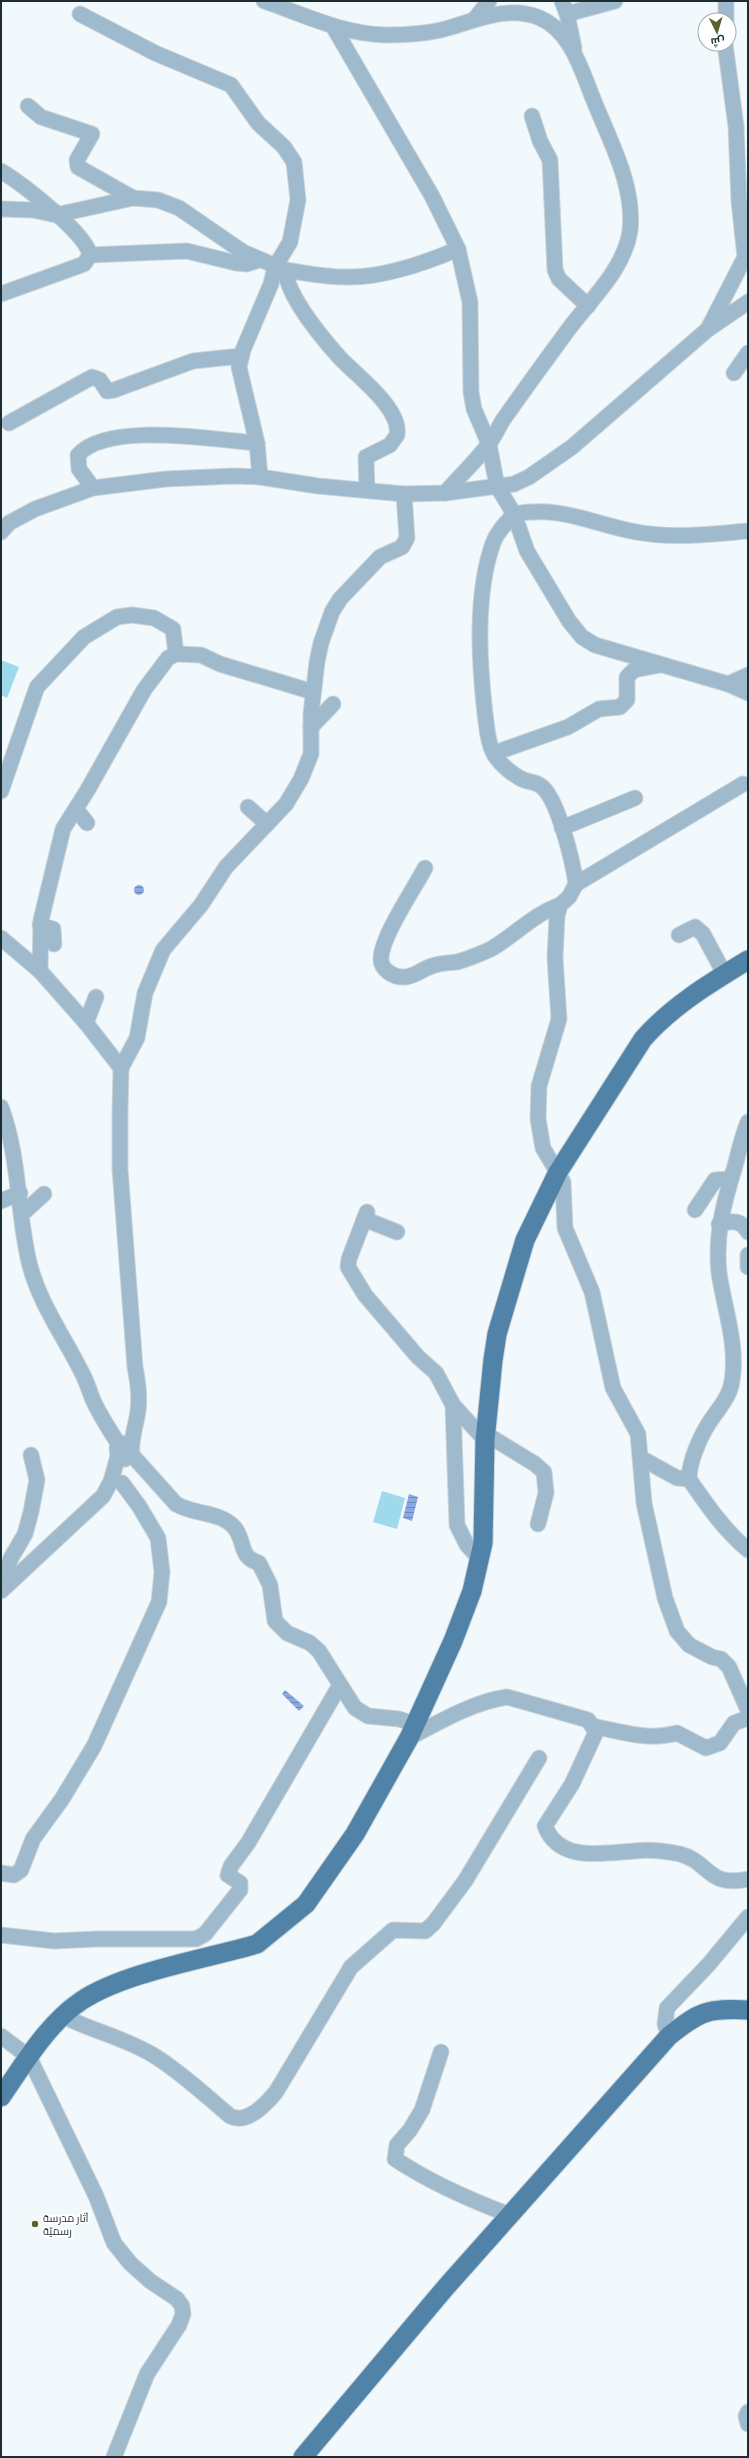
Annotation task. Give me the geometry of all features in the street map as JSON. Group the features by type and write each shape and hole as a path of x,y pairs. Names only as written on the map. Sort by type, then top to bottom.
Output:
{"main road":[{"path":"1,2097 29,2057 63,2016 81,2001 125,1981 258,1944 270,1936 306,1904 322,1884 355,1834 412,1731 453,1641 472,1591 484,1523 486,1437 497,1334 524,1240 558,1172 643,1039 659,1021 683,1002 748,960"},
{"path":"303,2457 446,2287 669,2036 698,2014 709,2010 748,2010"}],"street":[{"path":"264,1 334,28 360,33 412,34 440,30 495,14 515,13 541,19 554,27 564,38 576,57"},
{"path":"474,20 489,1"},
{"path":"445,493 489,444 512,408 613,273 627,243 630,230 630,201 619,163 576,57 565,8 615,1"},
{"path":"726,1 726,12"},
{"path":"80,14 155,53 231,85 258,123 284,147 294,162 298,200 290,242 280,269 241,356 239,373 257,443 260,477"},
{"path":"334,28 432,196 458,249 470,302 472,341 471,392 474,409 489,444 497,486 514,514 527,550 569,621 582,637 595,645 728,684 748,693"},
{"path":"707,330 745,257 739,201 736,126 726,52"},
{"path":"28,106 41,117 92,134 77,160 78,167 133,198"},
{"path":"532,116 540,141 550,160 555,270 559,279 588,306"},
{"path":"1,171 21,183 56,215 87,245 90,255"},
{"path":"1,209 33,210 56,215 133,198 158,200 179,208 243,252 259,260 280,269 335,276 374,275 434,259 458,249"},
{"path":"90,255 187,251 236,263 248,264 259,260"},
{"path":"1,294 84,264 90,255"},
{"path":"280,269 310,319 340,358 383,403 396,424 397,435 390,445 366,457 367,490"},
{"path":"1,532 9,523 30,511 93,488 166,479 234,476 260,477 318,486 404,494 445,493 514,484 529,477 572,447 707,330 748,302"},
{"path":"734,373 748,353"},
{"path":"10,423 92,377 100,380 107,391 114,390 193,361 241,356"},
{"path":"93,488 79,469 78,455 90,445 108,437 155,435 257,443"},
{"path":"1,1592 68,1531 108,1490 126,1449 138,1410 139,1389 135,1367 120,1169 122,1068 137,1038 145,993 163,950 201,905 226,867 286,804 305,772 311,754 313,692 321,643 335,606 380,557 405,543 407,534 404,494"},
{"path":"576,884 572,860 562,828 546,791 540,785 522,780 496,758 490,744 487,730 480,657 484,577 494,541 514,514 536,510 589,519 635,532 667,536 748,531"},
{"path":"1,791 37,687 84,637 118,617 149,616 163,621 172,629 176,654"},
{"path":"40,971 40,925 63,829 144,690 163,663 176,654 201,655 220,664 313,692"},
{"path":"503,750 568,727 599,709 620,707 627,700 627,677 634,670 660,665"},
{"path":"728,684 748,675"},
{"path":"311,727 333,704"},
{"path":"743,784 576,884 560,905 555,940 560,1019 542,1075 538,1096 538,1119 543,1148 563,1182 565,1228 590,1285 613,1388 638,1434 644,1503 660,1584 678,1631 690,1645 712,1657 721,1659 729,1667 748,1710"},
{"path":"562,828 635,798"},
{"path":"248,807 267,824"},
{"path":"76,809 87,823"},
{"path":"425,868 391,929 383,949 381,959 382,965 392,974 403,978 432,966 476,956 506,940 547,910 560,905"},
{"path":"40,925 53,929 54,944"},
{"path":"679,935 695,927 703,934 725,975"},
{"path":"1,938 40,971 86,1023 122,1068"},
{"path":"86,1023 96,997"},
{"path":"1,1107 11,1145 20,1193 32,1273 56,1326 85,1378 100,1399 126,1449 176,1504 182,1508 221,1518 233,1527 246,1556 250,1561 259,1563 270,1585 275,1621 287,1633 310,1643 319,1651 340,1685 360,1713 368,1716 399,1719 412,1731 497,1699 507,1697 588,1720 596,1732 572,1784 545,1826 549,1835 574,1852 600,1854 650,1850 679,1854 695,1860 708,1873 722,1880 748,1879"},
{"path":"748,1122 719,1224 717,1243 719,1273 730,1330 732,1380 729,1393 702,1437 689,1473 690,1480 715,1516 730,1534 748,1550"},
{"path":"695,1210 715,1180 731,1179"},
{"path":"1,1201 20,1193"},
{"path":"22,1214 44,1194"},
{"path":"397,1232 365,1215 348,1267 364,1294 418,1357 436,1373 453,1405 486,1437 535,1464 544,1472 546,1493 538,1524"},
{"path":"719,1224 732,1221 739,1222 748,1232"},
{"path":"748,1255 748,1267"},
{"path":"453,1405 457,1526 467,1545 479,1558"},
{"path":"68,1531 90,1516 122,1483 126,1449"},
{"path":"1,1587 11,1558 25,1534 31,1512 37,1480 31,1455"},
{"path":"641,1458 677,1478 690,1480"},
{"path":"1,1873 14,1874 21,1870 33,1839 62,1799 90,1752 159,1602 162,1572 158,1538 140,1506 122,1483"},
{"path":"1,1935 54,1941 97,1939 196,1939 206,1934 240,1890 240,1883 228,1875 231,1866 248,1843 340,1685"},
{"path":"593,1726 646,1737 661,1738 677,1733 706,1748 720,1743 734,1723 748,1718"},
{"path":"63,2016 83,2026 130,2043 154,2056 230,2116 240,2119 246,2117 262,2106 276,2092 351,1967 393,1930 425,1931 433,1924 465,1881 540,1758"},
{"path":"669,2036 665,2024 667,2008 710,1964 748,1917"},
{"path":"1,2036 29,2057 96,2196 114,2243 130,2263 150,2281 177,2299 182,2306 183,2314 179,2325 147,2374 114,2457"},
{"path":"441,2052 422,2110 410,2130 397,2145 395,2159 441,2186 510,2215"},
{"path":"748,2412 746,2416 748,2424"}],"shaded area":[{"path":"1,660 19,667 7,698 1,695"},
{"path":"139,885 144,890 139,895 134,890"},
{"path":"382,1491 405,1498 397,1529 373,1522"},
{"path":"409,1494 418,1497 412,1521 403,1518"},
{"path":"285,1690 304,1706 299,1711 282,1694"}],"place":[{"name":"آثار مدرسة رسميّة","path":"35,2224"}]}
